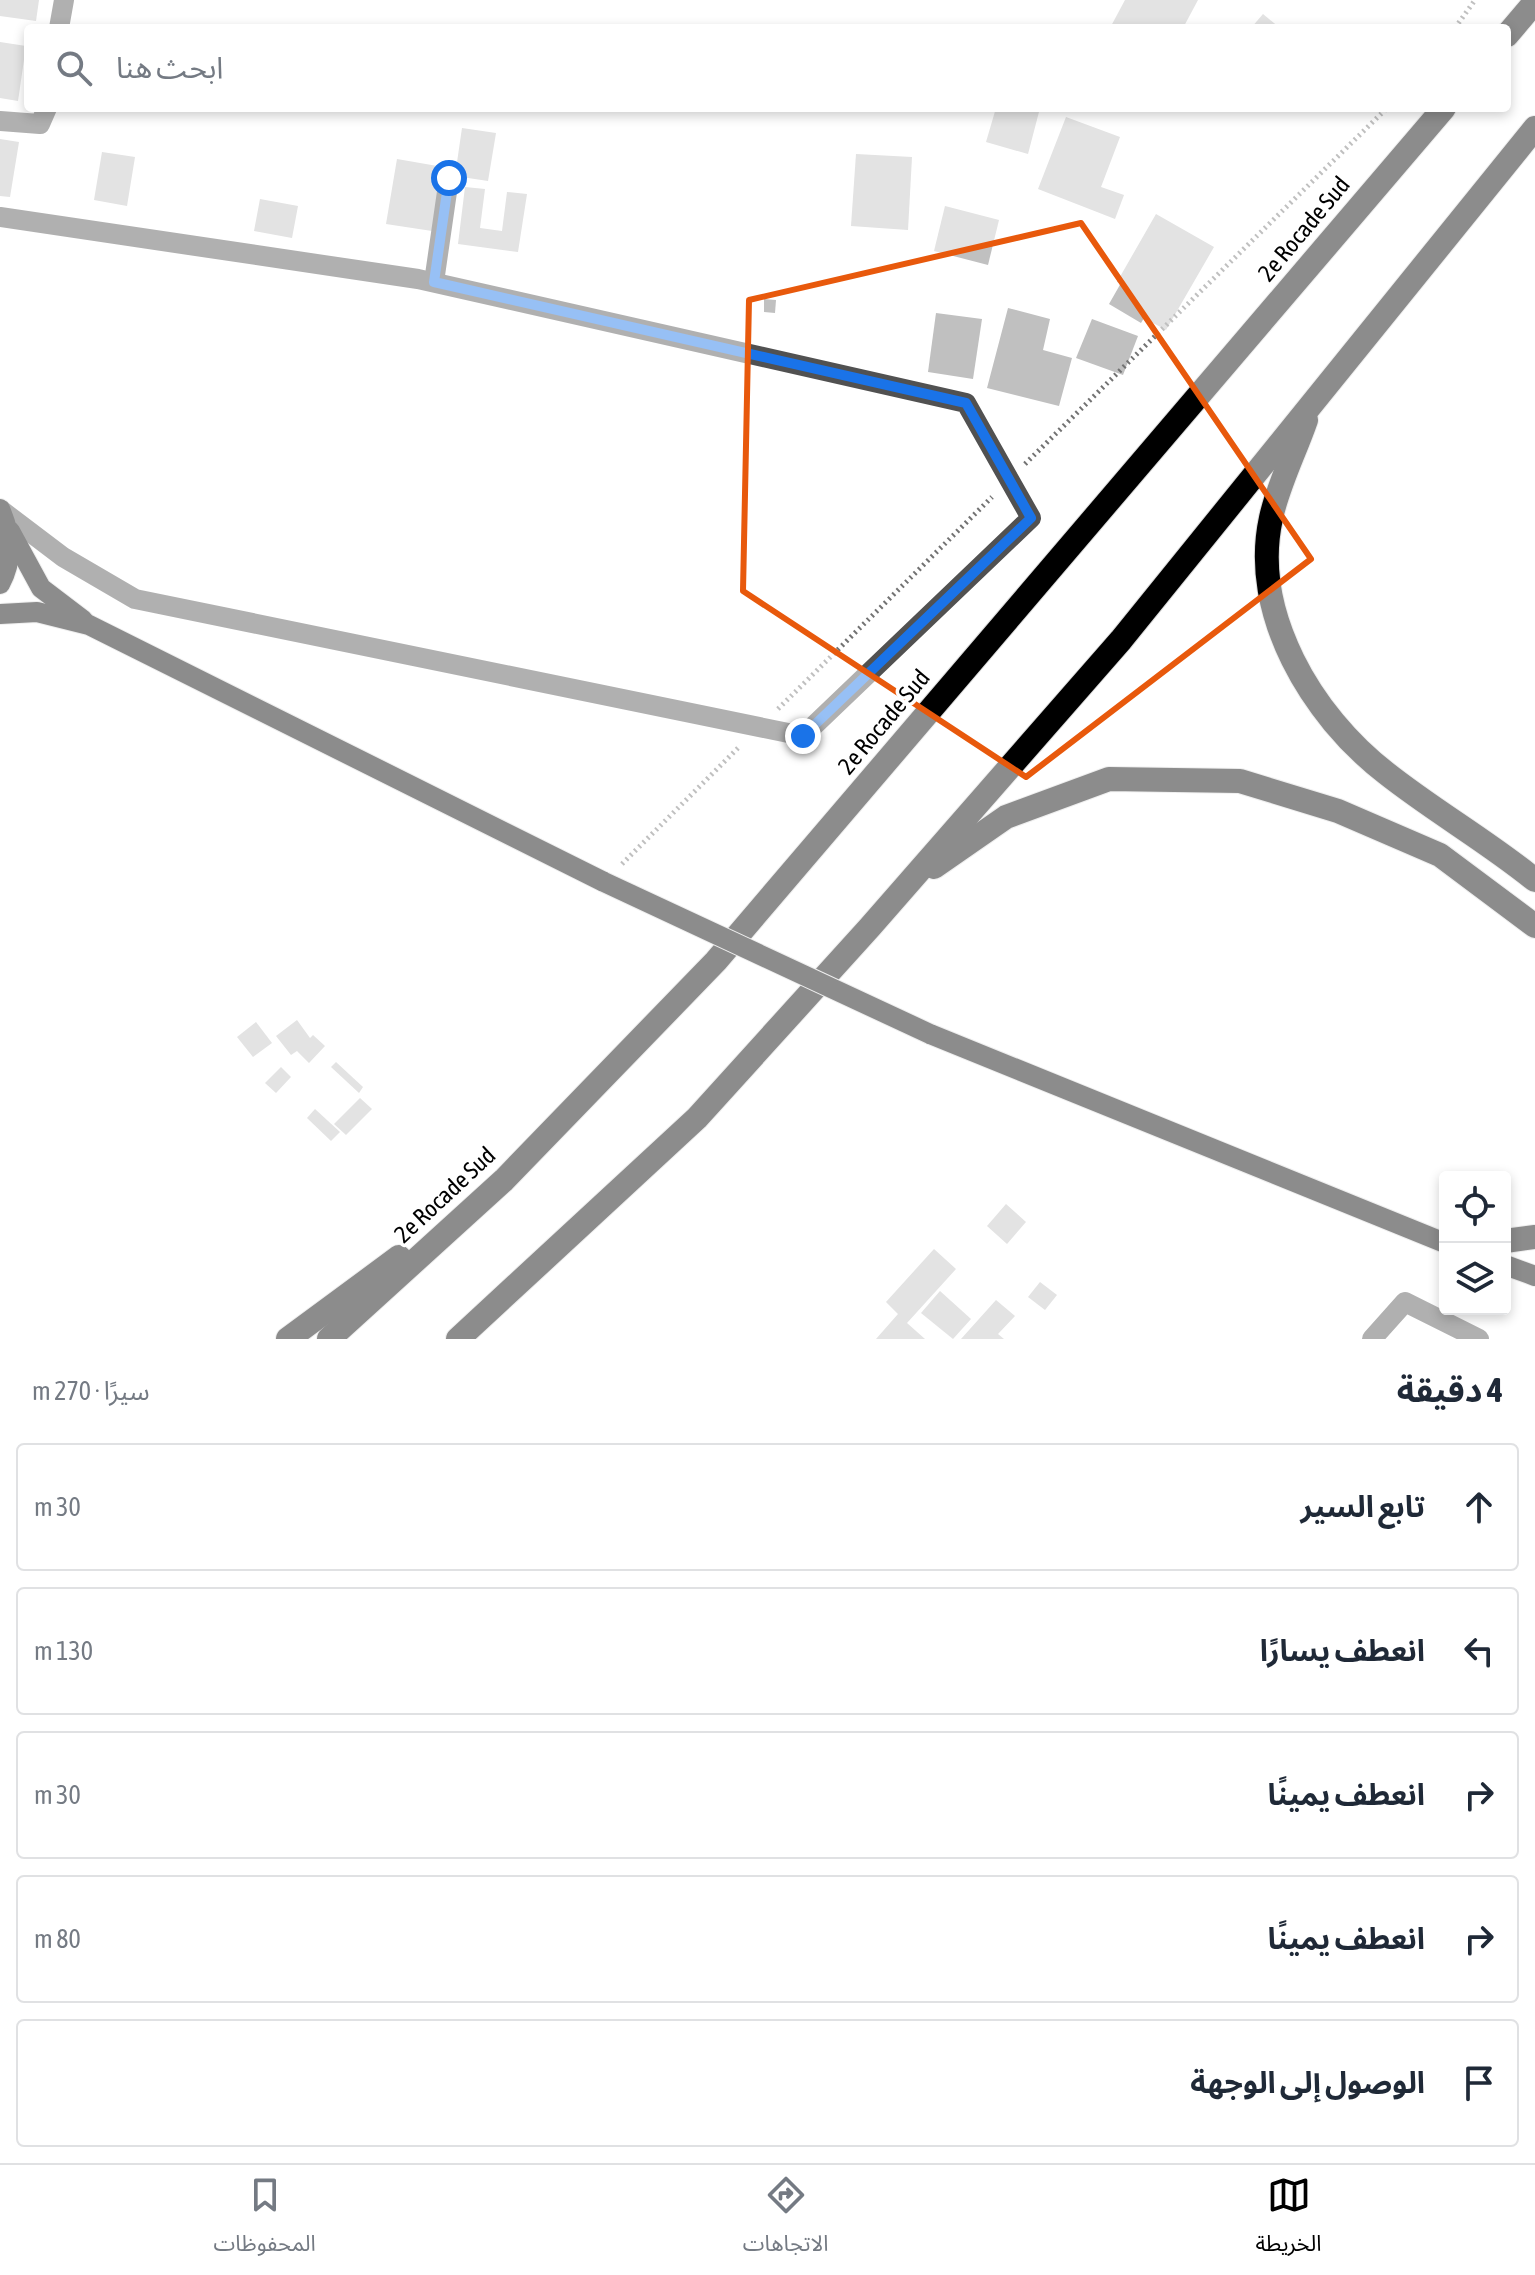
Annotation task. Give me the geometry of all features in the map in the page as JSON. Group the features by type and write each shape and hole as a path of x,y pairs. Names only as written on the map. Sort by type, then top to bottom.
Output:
{"highway":[{"path":"1511,30 1535,2"},
{"name":"2e Rocade Sud","path":"329,1339 504,1180 716,961 1441,112"},
{"path":"458,1339 697,1118 903,890 1121,640 1535,128"},
{"path":"1313,401 1271,518 1268,561 1271,605 1290,655 1318,699 1384,771 1495,848 1535,880"},
{"path":"903,890 1006,817 1109,779 1240,781 1338,811 1440,855 1535,926"},
{"path":"288,1339 504,1180"},
{"path":"1511,1240 1535,1237"}],"main road":[{"path":"0,510 41,588 89,625 604,882 930,1034 1439,1241"},
{"path":"0,584 10,551 10,531"},
{"path":"0,614 37,612 89,625"},
{"path":"1511,1267 1535,1276"}],"street":[{"path":"60,24 64,0"},
{"path":"0,121 40,124 45,112"},
{"path":"434,282 449,178"},
{"path":"0,217 434,282 966,403 1031,518 803,736 135,599 63,557 0,510"},
{"path":"1372,1339 1405,1302 1479,1339"}],"path":[{"path":"1458,24 1475,0"}],"highlighted area":[{"path":"1081,223 1311,559 1026,777 743,591 749,300"}],"building":[{"path":"0,0 39,0 36,21 0,16"},
{"path":"1125,0 1198,0 1185,24 1112,24"},
{"path":"1263,14 1275,24 1254,24"},
{"path":"0,42 24,46 18,101 0,98"},
{"path":"995,112 1039,112 1028,154 986,142"},
{"path":"1066,117 1120,137 1101,187 1124,195 1115,219 1038,189"},
{"path":"462,128 496,133 488,181 455,176"},
{"path":"0,139 19,142 10,197 0,196"},
{"path":"102,152 135,157 127,206 94,200"},
{"path":"856,154 912,157 908,230 851,226"},
{"path":"397,159 443,167 432,231 386,224"},
{"path":"465,187 485,189 480,228 502,231 507,192 527,194 518,252 458,244"},
{"path":"260,199 298,206 292,238 254,231"},
{"path":"945,206 999,220 988,265 934,251"},
{"path":"1156,214 1214,247 1166,330 1144,318 1141,323 1109,304 1121,283 1117,282"},
{"path":"764,299 776,300 775,313 764,312"},
{"path":"1008,308 1050,319 1043,350 1072,358 1059,406 987,388"},
{"path":"936,313 982,319 973,379 928,372"},
{"path":"1092,319 1138,336 1123,375 1076,358"},
{"path":"297,1020 310,1038 313,1035 325,1046 309,1063 297,1051 291,1055 276,1036"},
{"path":"256,1022 272,1043 253,1057 237,1037"},
{"path":"336,1062 363,1087 359,1093 331,1067"},
{"path":"281,1067 291,1077 276,1093 265,1083"},
{"path":"360,1098 372,1109 346,1135 334,1124"},
{"path":"315,1109 340,1132 331,1141 307,1118"},
{"path":"1006,1204 1026,1222 1007,1244 987,1226"},
{"path":"934,1249 956,1269 907,1323 925,1339 876,1339 898,1314 886,1302"},
{"path":"1040,1282 1057,1295 1045,1310 1028,1297"},
{"path":"940,1291 971,1319 953,1339 921,1313"},
{"path":"996,1300 1015,1316 998,1334 1004,1339 961,1339"}],"route":[{"path":"449,178 434,282 966,403 1031,518 803,736"}]}
